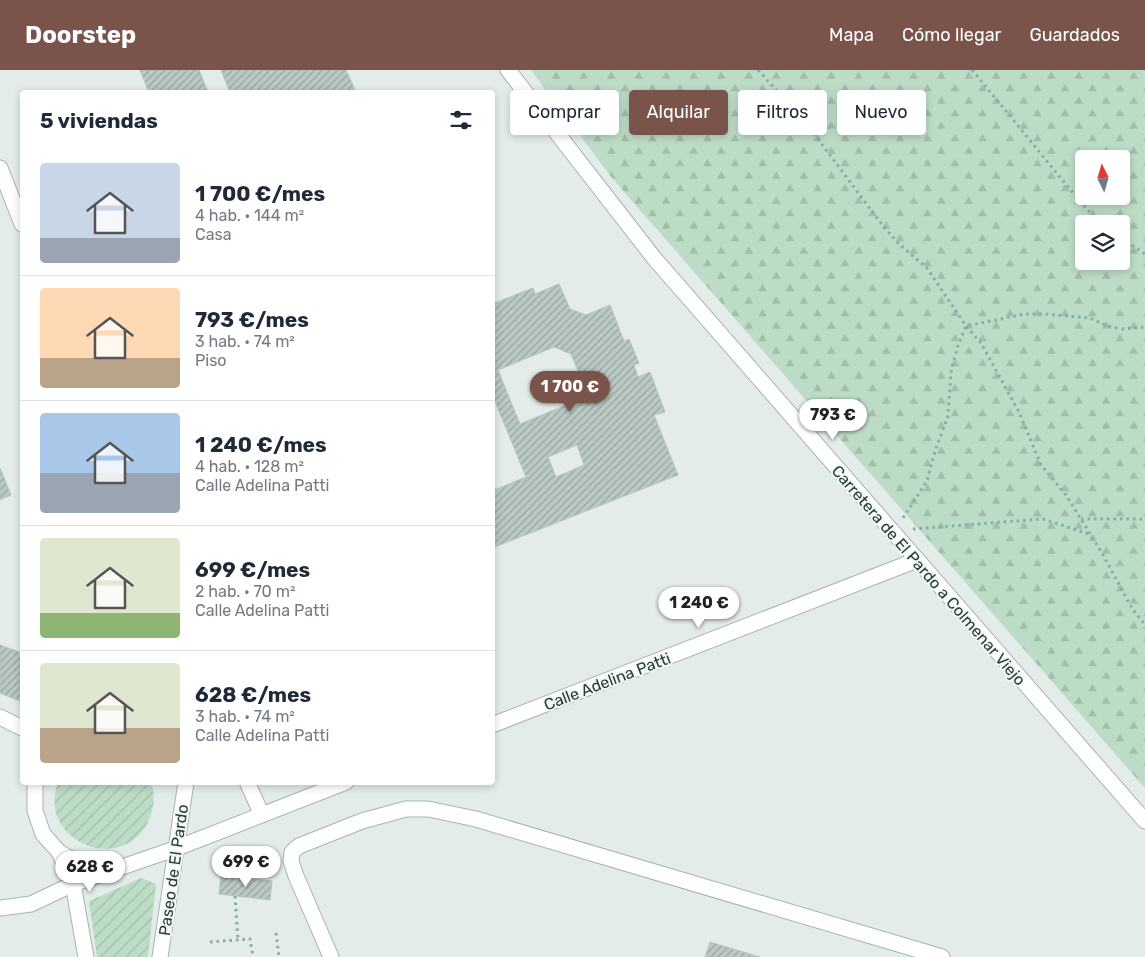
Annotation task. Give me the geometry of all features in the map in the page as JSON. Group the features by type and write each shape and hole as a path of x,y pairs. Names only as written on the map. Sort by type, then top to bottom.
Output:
{"street":[{"name":"Carretera de El Pardo a Colmenar Viejo","path":"508,70 654,258 1145,821"},
{"path":"0,168 20,219"},
{"name":"Calle Adelina Patti","path":"495,725 917,560"},
{"path":"0,717 20,727"},
{"path":"36,785 35,811 43,834 59,852 98,875"},
{"name":"Paseo de El Pardo","path":"160,957 186,785"},
{"path":"248,785 262,815"},
{"path":"0,908 31,904 73,884 177,848 338,785"},
{"path":"331,957 296,876 291,861 292,852 299,846 362,821 406,809 428,809 476,819 942,957"},
{"path":"59,852 73,884 85,957"}],"path":[{"path":"758,70 806,123 883,226 900,245 927,268 966,326 981,343 1019,412 1041,465 1066,495 1145,628"},
{"path":"972,70 1092,215"},
{"path":"1130,244 1145,254"},
{"path":"966,326 1025,314 1044,314 1090,318 1107,326 1122,329 1145,327"},
{"path":"893,533 927,481 935,451 948,416 951,372 958,345 966,326"},
{"path":"893,533 918,529 1043,519 1090,534"},
{"path":"1081,519 1145,519"},
{"path":"235,896 238,940"},
{"path":"276,933 279,957"},
{"path":"210,942 250,939 253,957"}],"green space":[{"path":"531,70 1145,70 1145,788 612,178 580,135 619,135 619,90 546,90"},
{"path":"58,785 151,785 154,804 147,824 134,839 117,847 100,848 83,844 69,834 59,820 55,803"},
{"path":"141,878 156,884 148,957 97,957 89,901"}],"building":[{"path":"140,70 199,70 207,90 148,90"},
{"path":"221,70 346,70 355,90 229,90"},
{"path":"559,284 570,309 586,315 610,305 624,341 629,339 639,363 634,365 638,377 650,372 665,412 654,415 678,475 495,547 495,490 526,477 495,401 495,303 533,288 535,294","holes":["554,347 571,354 588,396 520,424 498,370","577,445 584,465 556,477 548,457"]},
{"path":"0,468 11,495 0,500"},
{"path":"0,645 20,652 20,701 0,693"},
{"path":"221,876 272,881 270,900 219,894"},
{"path":"710,942 760,957 705,957"}]}
